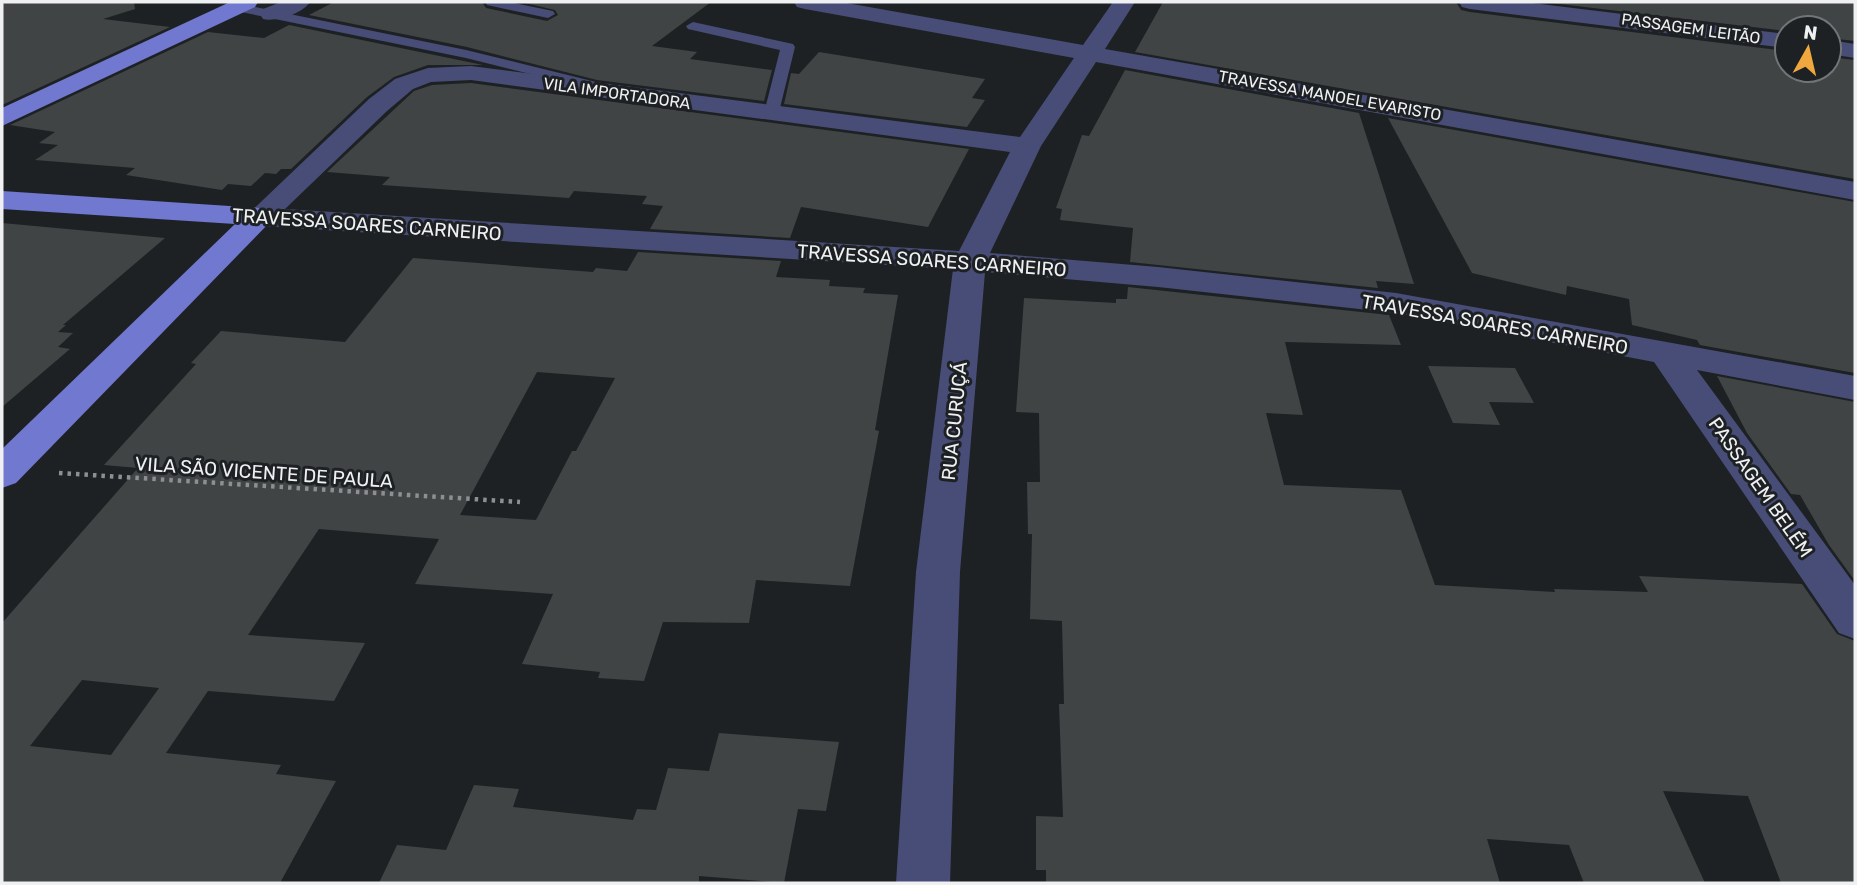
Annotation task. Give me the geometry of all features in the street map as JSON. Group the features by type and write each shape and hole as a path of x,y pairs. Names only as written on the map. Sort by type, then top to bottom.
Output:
{"main road":[{"path":"2,118 242,5"},
{"name":"TRAVESSA SOARES CARNEIRO","path":"2,200 260,217"},
{"path":"4,471 260,217"}],"street":[{"path":"271,14 299,2"},
{"name":"TRAVESSA MANOEL EVARISTO","path":"805,2 1855,191"},
{"name":"RUA CURUÇÁ","path":"923,883 938,572 971,261 1027,146 1124,2"},
{"name":"PASSAGEM LEITÃO","path":"1470,2 1733,23 1773,36"},
{"name":"VILA IMPORTADORA","path":"260,217 378,105 404,84 428,75 471,73 1027,146"},
{"name":"TRAVESSA SOARES CARNEIRO","path":"260,217 971,261 1396,303 1855,388"},
{"name":"PASSAGEM BELÉM","path":"1667,355 1855,620"}],"lane":[{"path":"492,2 548,14"},
{"path":"242,5 271,14 466,54 598,87 719,106"},
{"path":"693,26 788,47 772,113"}],"path":[{"name":"VILA SÃO VICENTE DE PAULA","path":"4,471 520,502"}],"building":[{"path":"2,2 134,2 135,9 103,19 170,27 2,105"},
{"path":"334,2 482,2 486,8 547,21 558,15 555,10 521,2 711,2 652,46 697,52 690,59 772,70 764,101 597,80 467,47 309,15"},
{"path":"1163,2 1456,2 1461,10 1470,12 1773,49 1773,84 1843,84 1843,59 1855,60 1855,179 1135,52"},
{"path":"1543,2 1855,2 1855,41 1843,40 1843,14 1773,14 1773,29"},
{"path":"289,25 483,65 428,65 394,77 367,97 291,169 281,169 276,174 265,173 251,186 228,184 222,190 126,175 135,168 35,160 58,145 39,143 55,132 10,125 208,32 264,38"},
{"path":"819,52 985,79 972,98 985,100 967,127 784,104 791,73 799,74"},
{"path":"1125,70 1359,113 1414,284 1376,281 1378,288 1130,262 1133,228 1060,220 1062,209 1056,208 1082,135 1089,136"},
{"path":"471,83 969,149 928,227 801,207 790,238 650,229 663,206 642,204 647,196 574,191 569,198 382,185 390,177 327,172 414,91 432,85"},
{"path":"1388,118 1855,202 1855,373 1700,345 1697,340 1632,325 1629,299 1567,286 1566,295 1472,273"},
{"path":"2,223 165,238 63,325 66,325 58,332 73,333 58,347 70,349 2,407"},
{"path":"638,252 781,261 776,277 830,280 829,286 865,288 863,293 898,295 875,430 879,431 850,586 756,580 749,623 663,622 644,681 598,678 600,672 522,664 553,594 415,584 439,539 319,529 248,635 365,643 334,701 208,691 166,753 281,765 276,774 336,781 280,883 2,883 2,623 138,468 104,465 196,364 191,363 221,331 345,342 413,258 593,272 596,268 627,271","holes":["537,372 615,378 536,520 460,515","82,680 159,688 111,755 30,746"]},
{"path":"1128,287 1389,315 1401,345 1285,342 1303,415 1266,413 1284,485 1401,490 1435,585 1555,592 1554,589 1648,592 1639,576 1802,584 1837,634 1855,641 1855,883 1781,883 1748,796 1663,791 1705,883 1584,883 1569,845 1487,839 1500,883 1046,883 1046,870 1036,870 1036,816 1063,817 1059,704 1064,704 1062,621 1030,619 1032,534 1028,534 1027,482 1040,482 1039,413 1016,412 1024,298 1116,303 1116,299 1127,299"},
{"path":"1428,366 1515,368 1534,403 1489,402 1500,425 1453,423"},
{"path":"1717,376 1855,402 1855,581 1829,545 1800,495 1791,494 1747,433"},
{"path":"719,733 839,742 826,811 798,809 784,883 699,876 699,883 379,883 397,845 446,850 474,785 519,789 513,807 633,820 637,809 656,810 668,768 709,771"}]}
